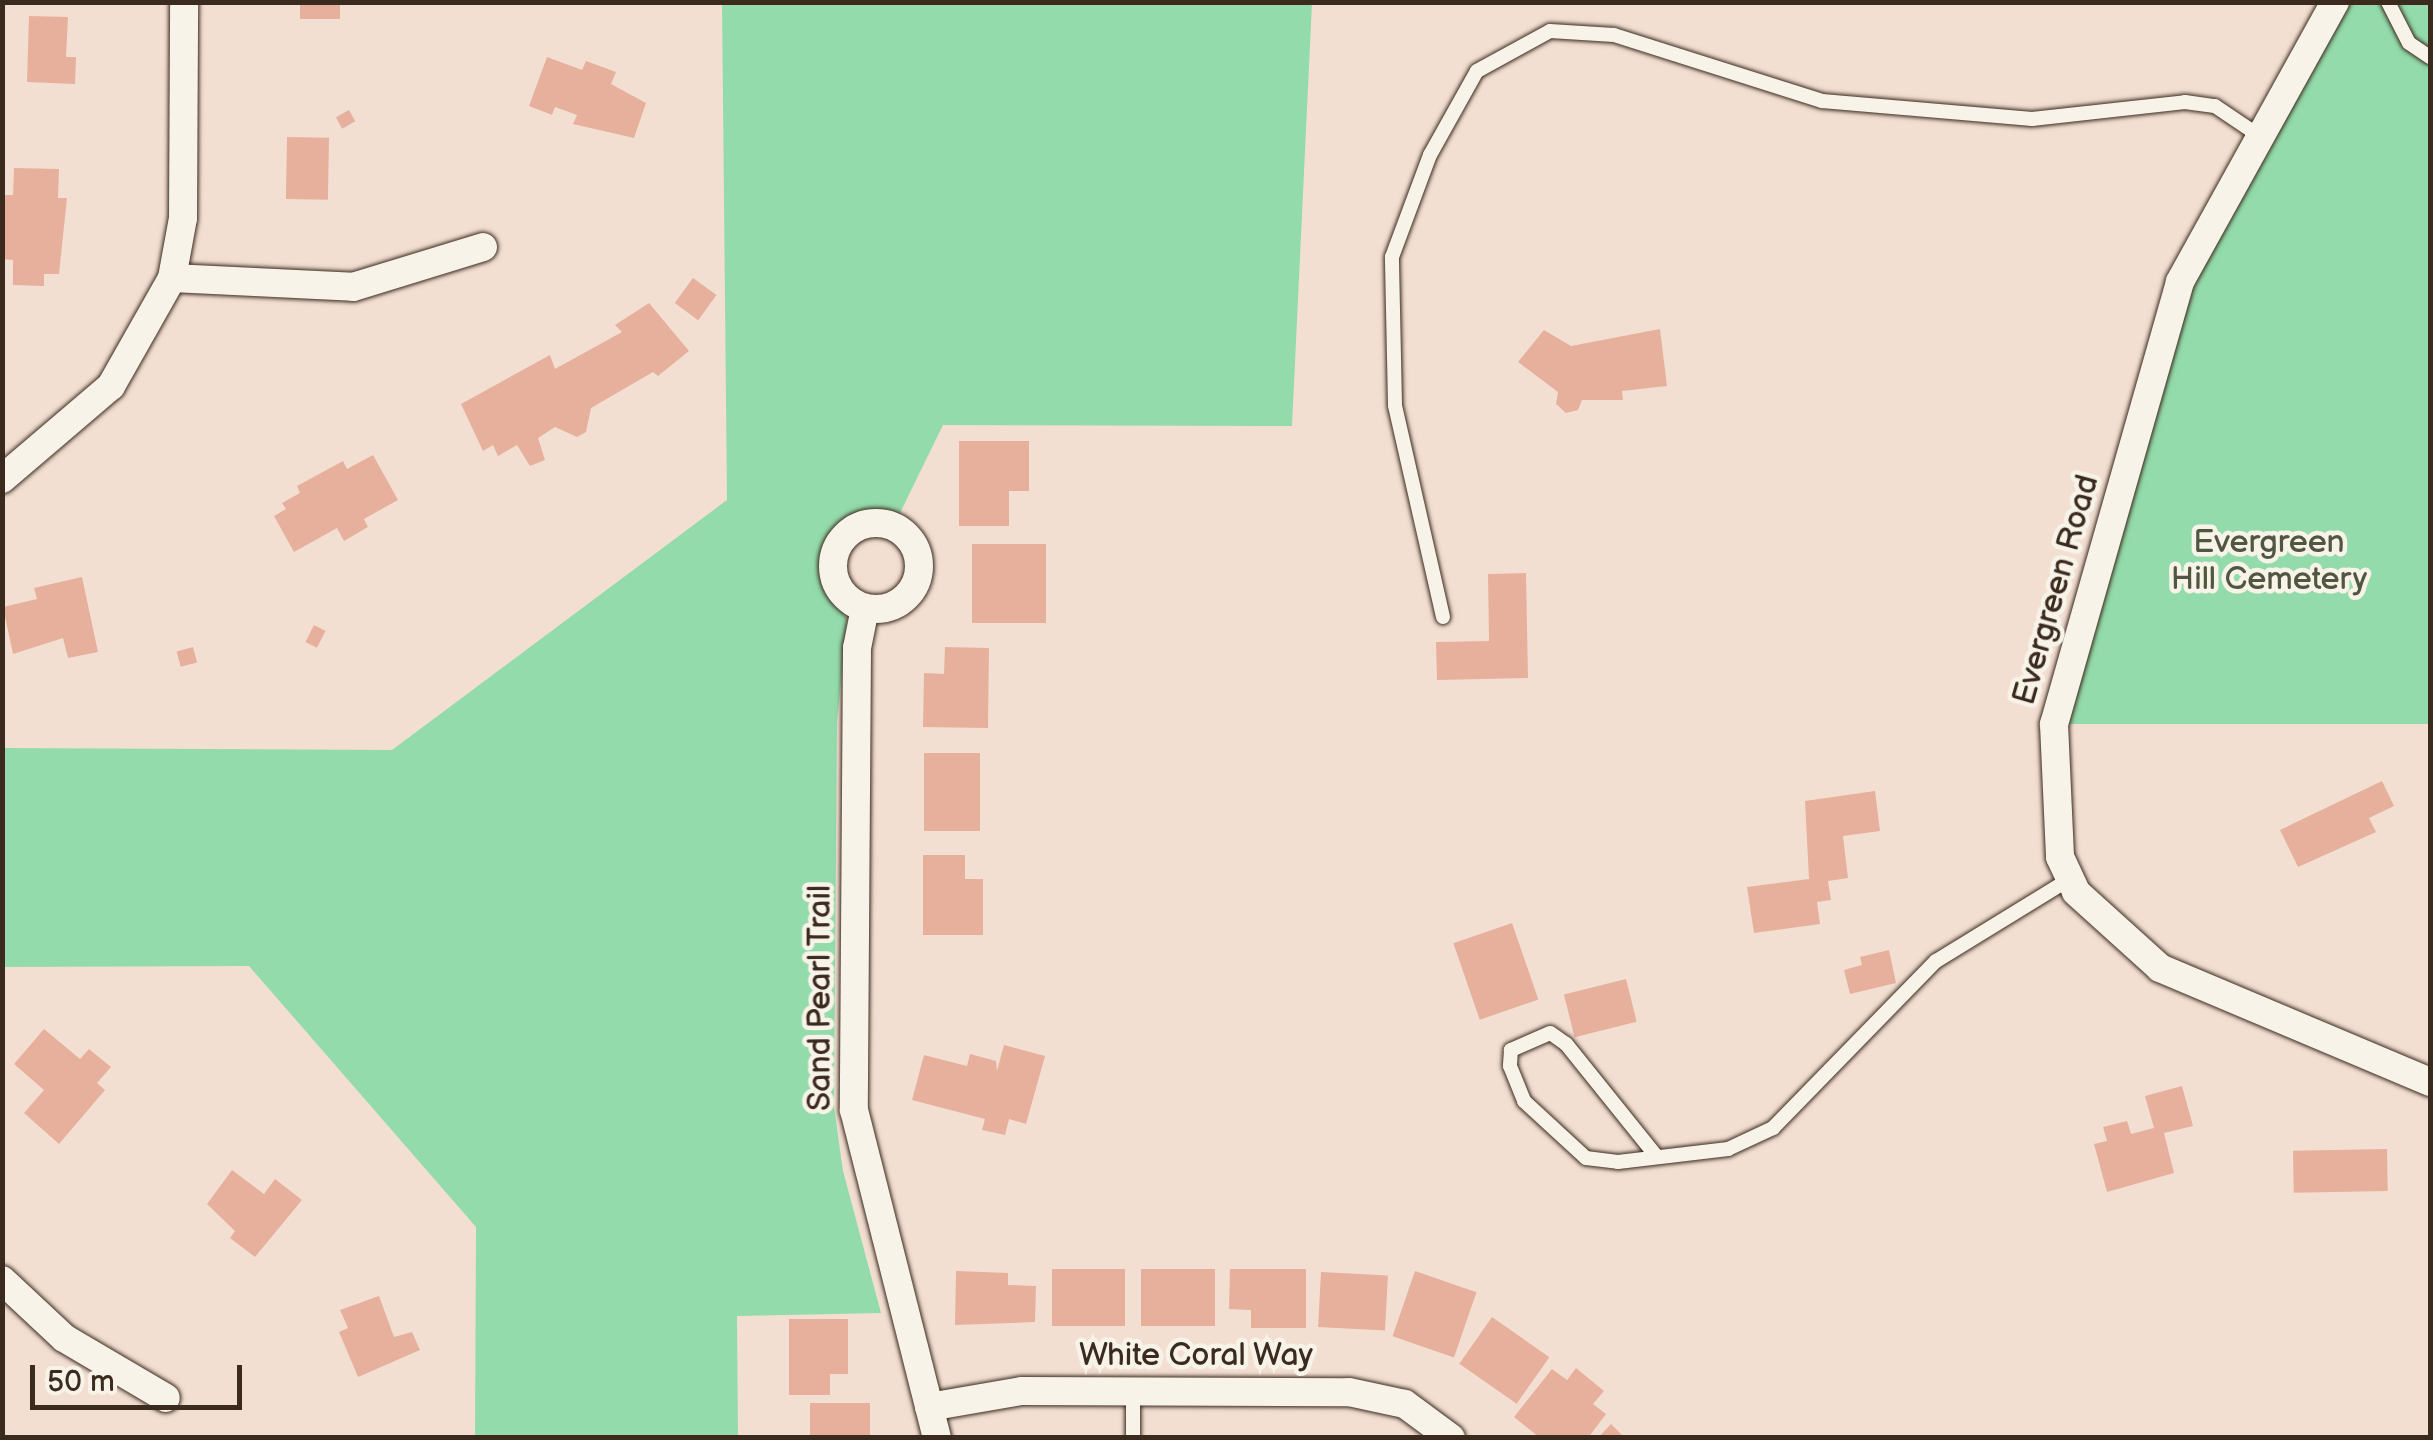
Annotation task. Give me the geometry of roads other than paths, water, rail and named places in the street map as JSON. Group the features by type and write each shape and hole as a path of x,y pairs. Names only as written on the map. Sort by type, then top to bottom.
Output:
{"street":[{"path":"2,479 111,386 172,278 183,218 184,2"},
{"name":"Evergreen Road","path":"2335,2 2180,282 2054,724 2060,857 2070,879 2122,940 2160,968 2430,1082"},
{"path":"172,278 353,286 483,247"},
{"name":"Sand Pearl Trail","path":"864,608 857,648 854,1110 937,1438"},
{"path":"2,1280 64,1338 166,1398"},
{"name":"White Coral Way","path":"929,1407 992,1392 1349,1392 1405,1404 1451,1438"}],"lane":[{"path":"2388,2 2409,42 2430,57"},
{"path":"1442,617 1395,405 1392,257 1430,154 1477,71 1550,31 1614,35 1822,102 2032,118 2185,102 2215,106 2260,136"},
{"path":"1657,1157 1566,1044 1550,1033 1512,1050 1510,1066 1524,1100 1586,1158 1618,1162 1728,1148 1773,1128 1936,960 2070,879"},
{"path":"1133,1391 1133,1438"}],"park label":[{"name":"Evergreen Hill Cemetery","path":"2269,562"}]}
